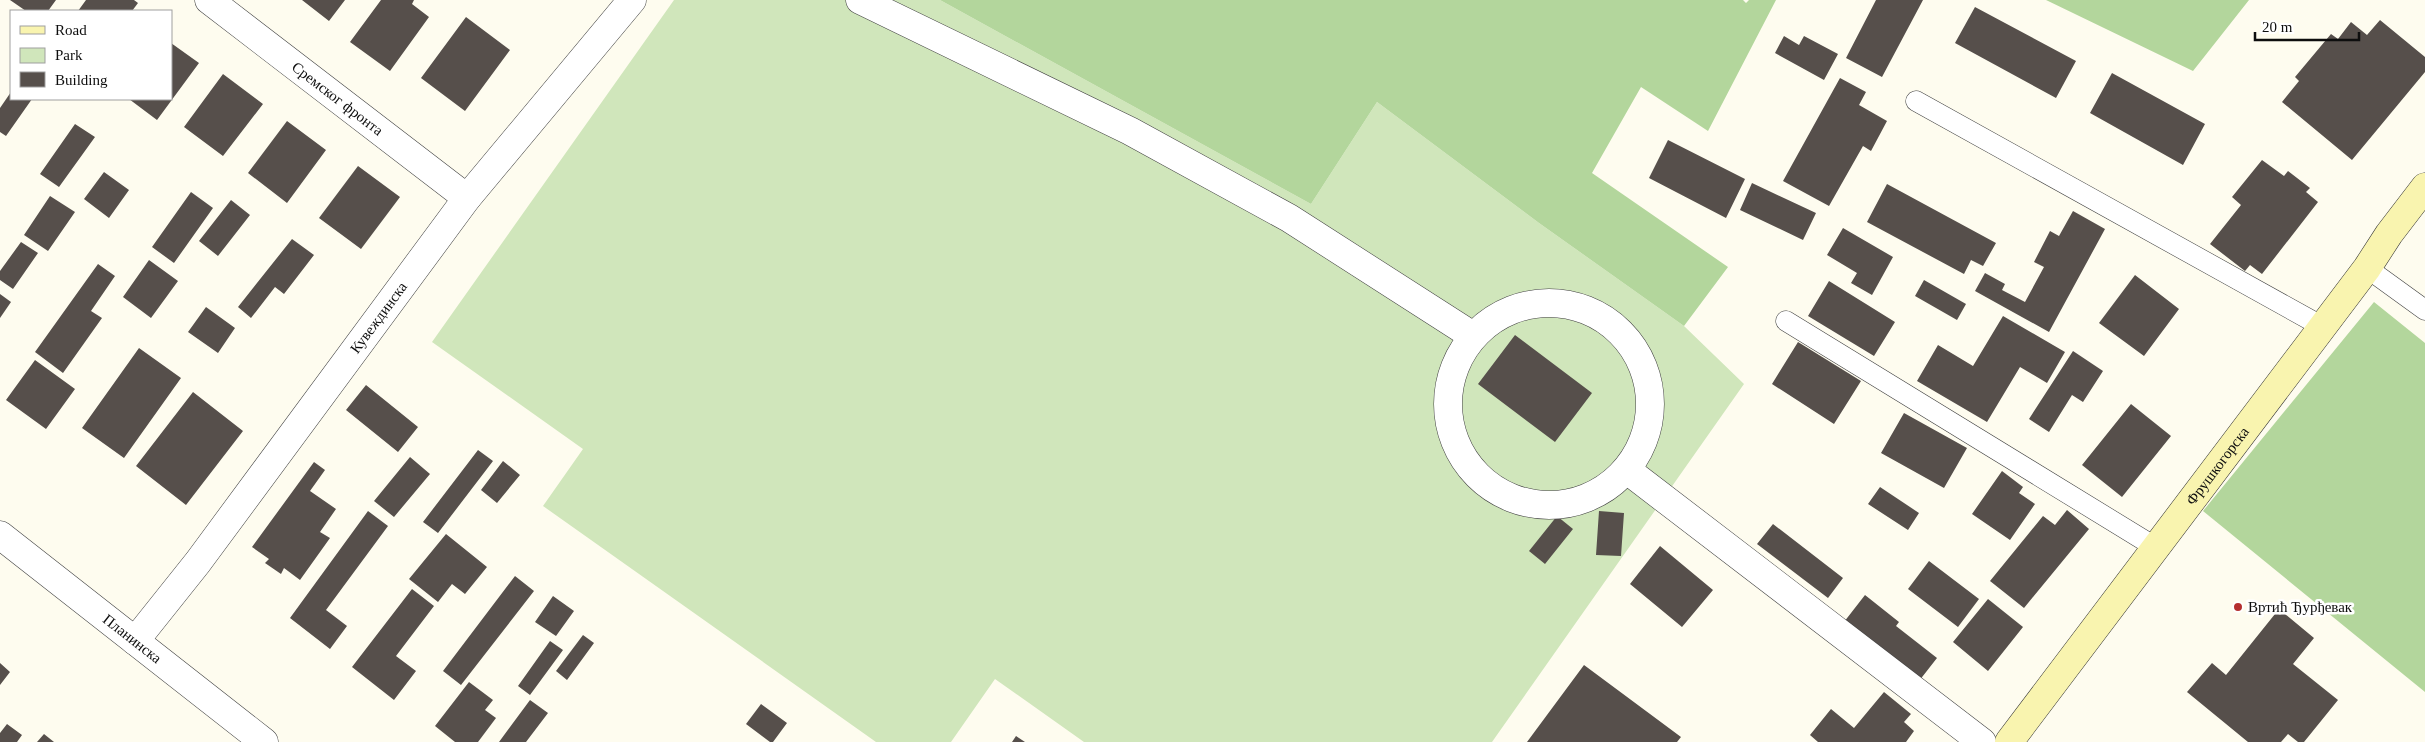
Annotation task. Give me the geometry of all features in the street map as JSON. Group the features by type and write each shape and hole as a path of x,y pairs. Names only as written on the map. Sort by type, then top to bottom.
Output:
{"street":[{"name":"Сремског фронта","path":"209,0 467,198"},
{"name":"Кувеждинска","path":"135,641 198,562 467,198 632,0"},
{"path":"860,0 1130,131 1289,218 1473,336"},
{"name":"Фрушкогорска","path":"2008,742 2368,268 2389,234 2425,187"},
{"path":"1543,303 1569,304 1594,313 1616,327 1634,347 1645,371 1651,397 1650,423 1641,448 1627,470 1607,488 1583,500 1557,506 1530,504 1505,496 1482,481 1464,461 1453,437 1447,410 1449,384 1458,358 1473,336 1493,319 1517,307 1543,303"},
{"path":"1627,470 1982,742"},
{"name":"Планинска","path":"0,535 264,742"}],"lane":[{"path":"1916,101 2322,327"},
{"path":"2368,268 2425,310"},
{"path":"1786,322 2155,547"}],"green space":[{"path":"674,0 940,0 1311,204 1377,102 1539,223 1684,326 1744,384 1492,742 1084,742 995,679 951,742 876,742 543,506 583,449 432,342"},
{"path":"940,0 1743,0 1746,3 1749,0 1776,0 1708,131 1641,87 1592,173 1728,267 1684,326 1539,223 1377,102 1311,204"},
{"path":"2046,0 2249,0 2193,71"},
{"path":"2374,302 2425,343 2425,692 2203,511"}],"building":[{"path":"10,0 56,0 49,10 25,10"},
{"path":"86,0 134,0 138,3 133,10 79,10"},
{"path":"302,0 345,0 329,21"},
{"path":"381,0 414,0 412,4 429,17 390,71 350,42"},
{"path":"1876,0 1923,0 1882,77 1846,58"},
{"path":"1975,7 2076,61 2056,98 1955,43"},
{"path":"466,17 510,50 465,111 421,78"},
{"path":"2380,20 2425,57 2425,72 2352,160 2282,102 2299,81 2295,77 2331,34 2338,39 2351,22 2367,35"},
{"path":"1784,36 1799,45 1804,36 1838,54 1824,80 1775,53"},
{"path":"172,44 199,63 172,100"},
{"path":"2112,73 2205,124 2183,165 2090,113"},
{"path":"223,74 263,104 223,156 184,127"},
{"path":"1840,78 1866,92 1859,105 1887,121 1871,151 1863,146 1829,206 1783,181"},
{"path":"10,93 10,100 31,100 6,136 0,132 0,108"},
{"path":"130,100 172,100 157,120"},
{"path":"287,121 326,150 287,203 248,173"},
{"path":"75,124 95,137 59,187 40,174"},
{"path":"1668,140 1745,179 1726,218 1649,178"},
{"path":"2262,160 2284,176 2288,171 2310,188 2306,192 2318,202 2262,274 2250,265 2245,271 2210,244 2241,205 2232,197"},
{"path":"358,166 400,197 361,249 319,218"},
{"path":"104,172 129,190 109,218 84,199"},
{"path":"1752,183 1816,213 1803,240 1740,210"},
{"path":"1887,184 1996,243 1983,266 1971,260 1964,274 1867,222"},
{"path":"191,192 213,208 174,263 152,247"},
{"path":"50,196 75,212 48,251 24,235"},
{"path":"231,200 250,215 218,256 199,241"},
{"path":"2073,211 2105,229 2049,332 1975,291 1985,273 2005,284 2002,290 2025,302 2044,267 2034,262 2050,231 2059,236"},
{"path":"1843,228 1893,257 1872,295 1851,283 1857,273 1827,255"},
{"path":"292,239 314,255 284,294 275,287 251,318 238,307"},
{"path":"21,242 38,253 13,289 0,280 0,271"},
{"path":"149,260 178,281 151,318 123,297"},
{"path":"98,264 115,276 91,311 102,318 63,373 35,352"},
{"path":"2135,275 2179,309 2144,356 2099,323"},
{"path":"1924,280 1966,304 1957,320 1915,296"},
{"path":"1829,281 1895,322 1874,356 1808,316"},
{"path":"0,294 11,302 0,318"},
{"path":"206,307 235,328 218,353 188,332"},
{"path":"2003,316 2065,352 2047,383 2020,367 1987,422 1917,381 1938,345 1973,366"},
{"path":"1515,335 1592,393 1555,442 1478,384"},
{"path":"1798,342 1861,381 1834,424 1772,384"},
{"path":"139,348 181,378 124,458 82,428"},
{"path":"2073,351 2103,371 2083,402 2072,395 2049,432 2029,419"},
{"path":"35,360 75,389 46,429 6,400"},
{"path":"366,385 418,427 398,452 346,410"},
{"path":"193,392 243,431 186,505 136,466"},
{"path":"2131,404 2171,436 2122,497 2082,465"},
{"path":"1904,413 1967,448 1944,488 1881,453"},
{"path":"478,450 493,461 438,533 423,522"},
{"path":"410,457 430,474 394,517 374,501"},
{"path":"503,461 520,475 497,503 481,490"},
{"path":"314,462 325,470 310,491 336,509 320,532 330,538 300,580 284,568 281,574 265,563 269,559 252,547"},
{"path":"2002,471 2023,487 2019,493 2035,504 2010,540 1972,514"},
{"path":"1880,487 1919,513 1908,530 1868,504"},
{"path":"2067,510 2089,529 2024,608 1990,581 2043,516 2055,525"},
{"path":"368,511 388,526 326,610 347,626 330,649 290,618"},
{"path":"1599,511 1624,513 1621,556 1596,555"},
{"path":"1557,516 1573,529 1545,564 1529,551"},
{"path":"1773,524 1843,578 1828,598 1757,544"},
{"path":"446,534 487,567 465,594 452,584 438,602 409,579"},
{"path":"1660,546 1713,590 1682,627 1630,584"},
{"path":"1929,561 1979,599 1958,627 1908,589"},
{"path":"515,576 534,591 461,685 443,671"},
{"path":"412,589 434,606 396,656 416,671 394,700 352,667"},
{"path":"1865,595 1899,622 1896,626 1937,658 1919,681 1844,622"},
{"path":"553,596 574,611 556,636 535,622"},
{"path":"1988,599 2023,627 1988,671 1953,642"},
{"path":"2279,609 2314,638 2293,664 2338,700 2304,742 2298,742 2288,734 2281,742 2248,742 2187,692 2212,663 2226,675"},
{"path":"583,635 594,643 567,680 556,671"},
{"path":"550,641 563,650 530,695 518,686"},
{"path":"0,663 10,672 0,685"},
{"path":"1584,665 1681,737 1677,742 1527,742"},
{"path":"469,682 493,700 485,710 496,718 478,742 455,742 435,726"},
{"path":"1884,692 1911,714 1904,722 1914,731 1906,742 1818,742 1810,735 1831,709 1854,728"},
{"path":"530,700 548,713 526,742 499,742"},
{"path":"761,704 787,723 773,742 770,742 746,724"},
{"path":"7,724 22,735 17,742 0,742 0,733"},
{"path":"44,734 54,742 37,742"},
{"path":"1016,736 1025,742 1012,742"}],"place":[{"name":"Вртић Ђурђевак","path":"2238,607"}]}
